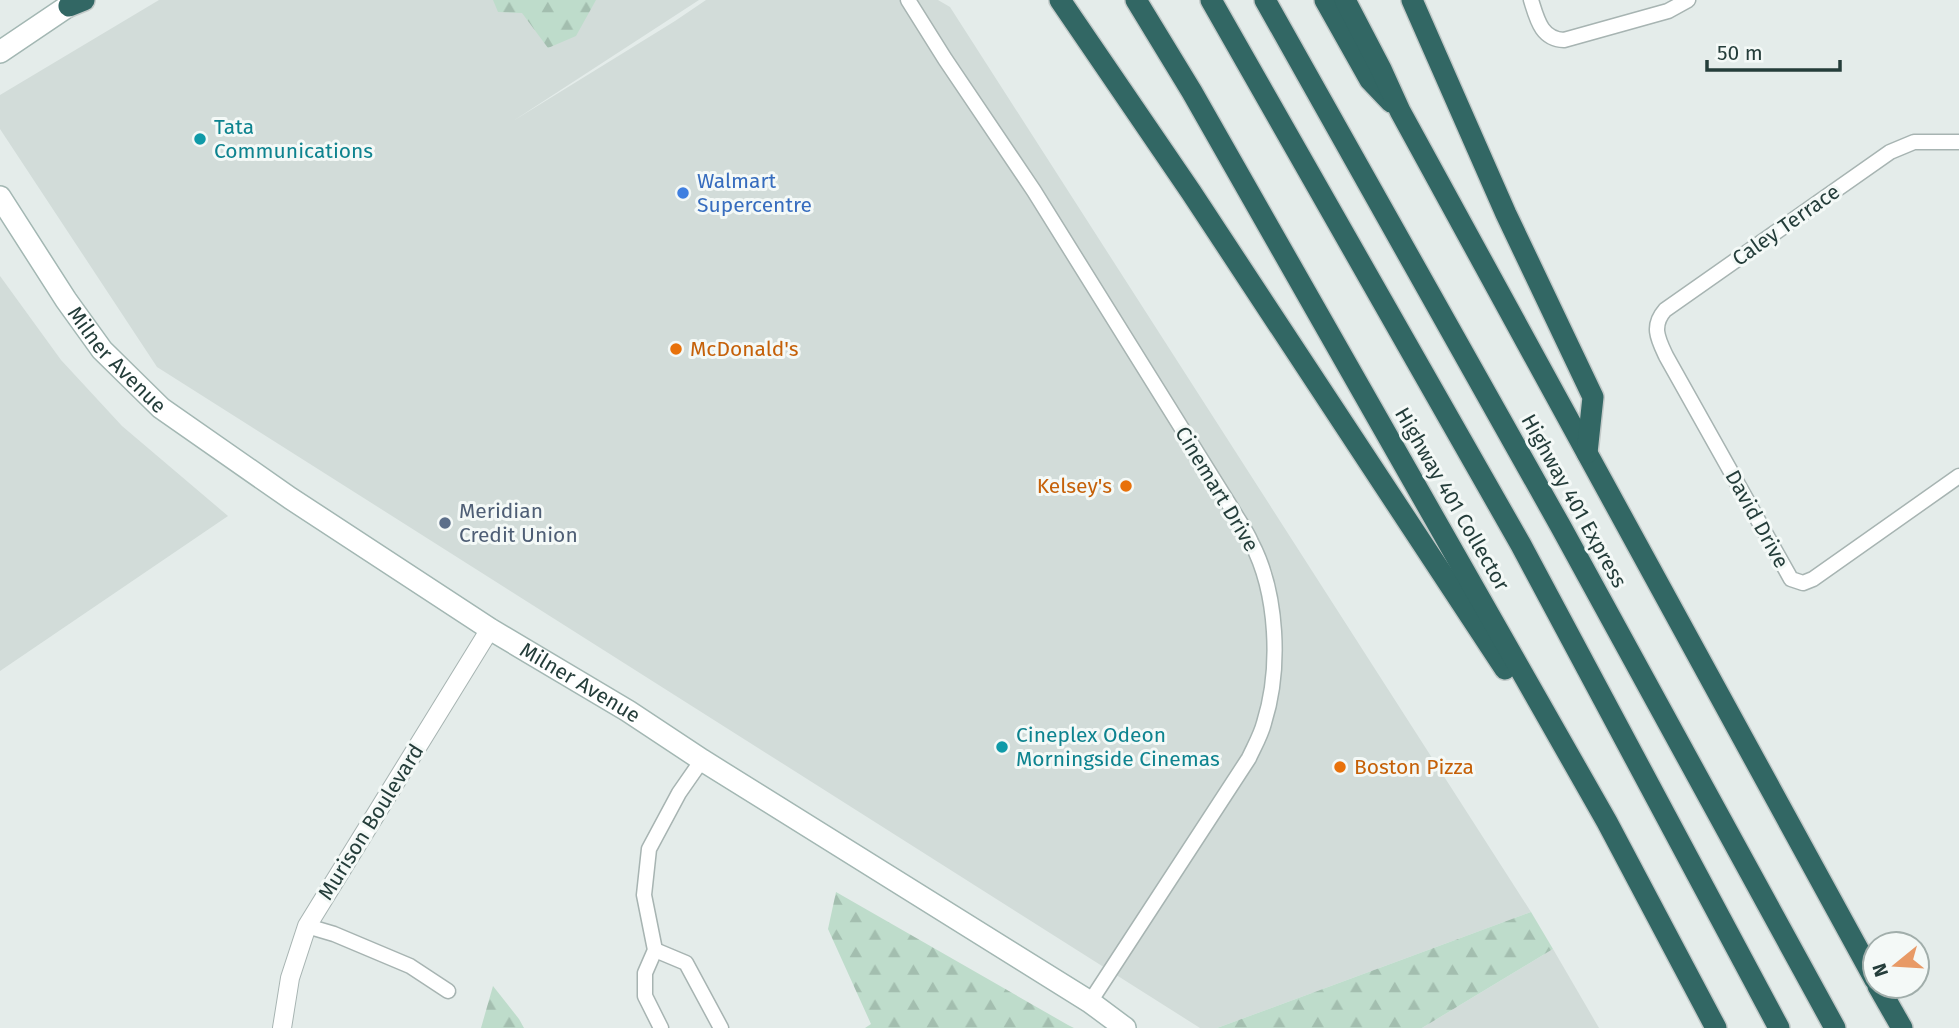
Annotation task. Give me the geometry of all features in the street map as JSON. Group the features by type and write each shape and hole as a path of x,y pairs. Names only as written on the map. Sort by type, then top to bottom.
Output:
{"highway":[{"path":"1060,0 1191,192 1607,822"},
{"name":"Highway 401 Collector","path":"1136,0 1192,92 1607,822 1716,1028"},
{"path":"1211,0 1521,545 1779,1028"},
{"name":"Highway 401 Express","path":"1265,0 1561,527 1835,1028"},
{"path":"1325,0 1370,80 1400,111"},
{"path":"1345,0 1400,111 1861,955"},
{"path":"1412,0 1592,397 1587,453"},
{"path":"1886,1000 1902,1028"}],"main road":[{"path":"0,52 77,2"},
{"name":"Milner Avenue","path":"0,197 66,300 102,350 161,408 290,498 490,629 628,711 1090,1002 1125,1028"},
{"name":"Milner Avenue","path":"0,225 66,300"}],"street":[{"name":"Cinemart Drive","path":"908,0 1034,191 1252,543 1266,581 1274,630 1273,677 1264,724 1249,758 1090,1002"},
{"path":"1531,0 1545,33 1554,40 1564,40 1668,10 1688,0"},
{"name":"Caley Terrace","path":"1666,356 1657,338 1656,326 1665,310 1890,152 1914,142 1959,142"},
{"name":"David Drive","path":"1666,356 1791,579 1803,583 1813,579 1959,476"},
{"name":"Murison Boulevard","path":"282,1028 290,978 307,926 490,629"},
{"path":"661,1028 645,996 645,973 655,950 644,895 649,849 679,793 702,760"},
{"path":"307,926 334,934 410,966 448,991"},
{"path":"655,950 686,963 721,1028"}],"shaded area":[{"path":"159,0 699,0 513,121 706,0 938,0 950,7 1531,912 1217,1028 1200,1028 157,367 0,129 0,95"},
{"path":"0,276 61,360 122,426 228,516 0,671"},
{"path":"1553,949 1599,1028 1422,1028"}],"green space":[{"path":"493,0 596,0 576,36 548,48 522,13 498,12"},
{"path":"836,892 1074,1028 865,1028 871,1024 828,929"},
{"path":"1531,912 1553,949 1422,1028 1217,1028"},
{"path":"493,986 519,1019 524,1028 481,1028"}],"place":[{"name":"Tata Communications","path":"200,139"},
{"name":"Walmart Supercentre","path":"683,193"},
{"name":"McDonald's","path":"676,349"},
{"name":"Kelsey's","path":"1126,486"},
{"name":"Meridian Credit Union","path":"445,523"},
{"name":"Cineplex Odeon Morningside Cinemas","path":"1002,747"},
{"name":"Boston Pizza","path":"1340,767"}]}
